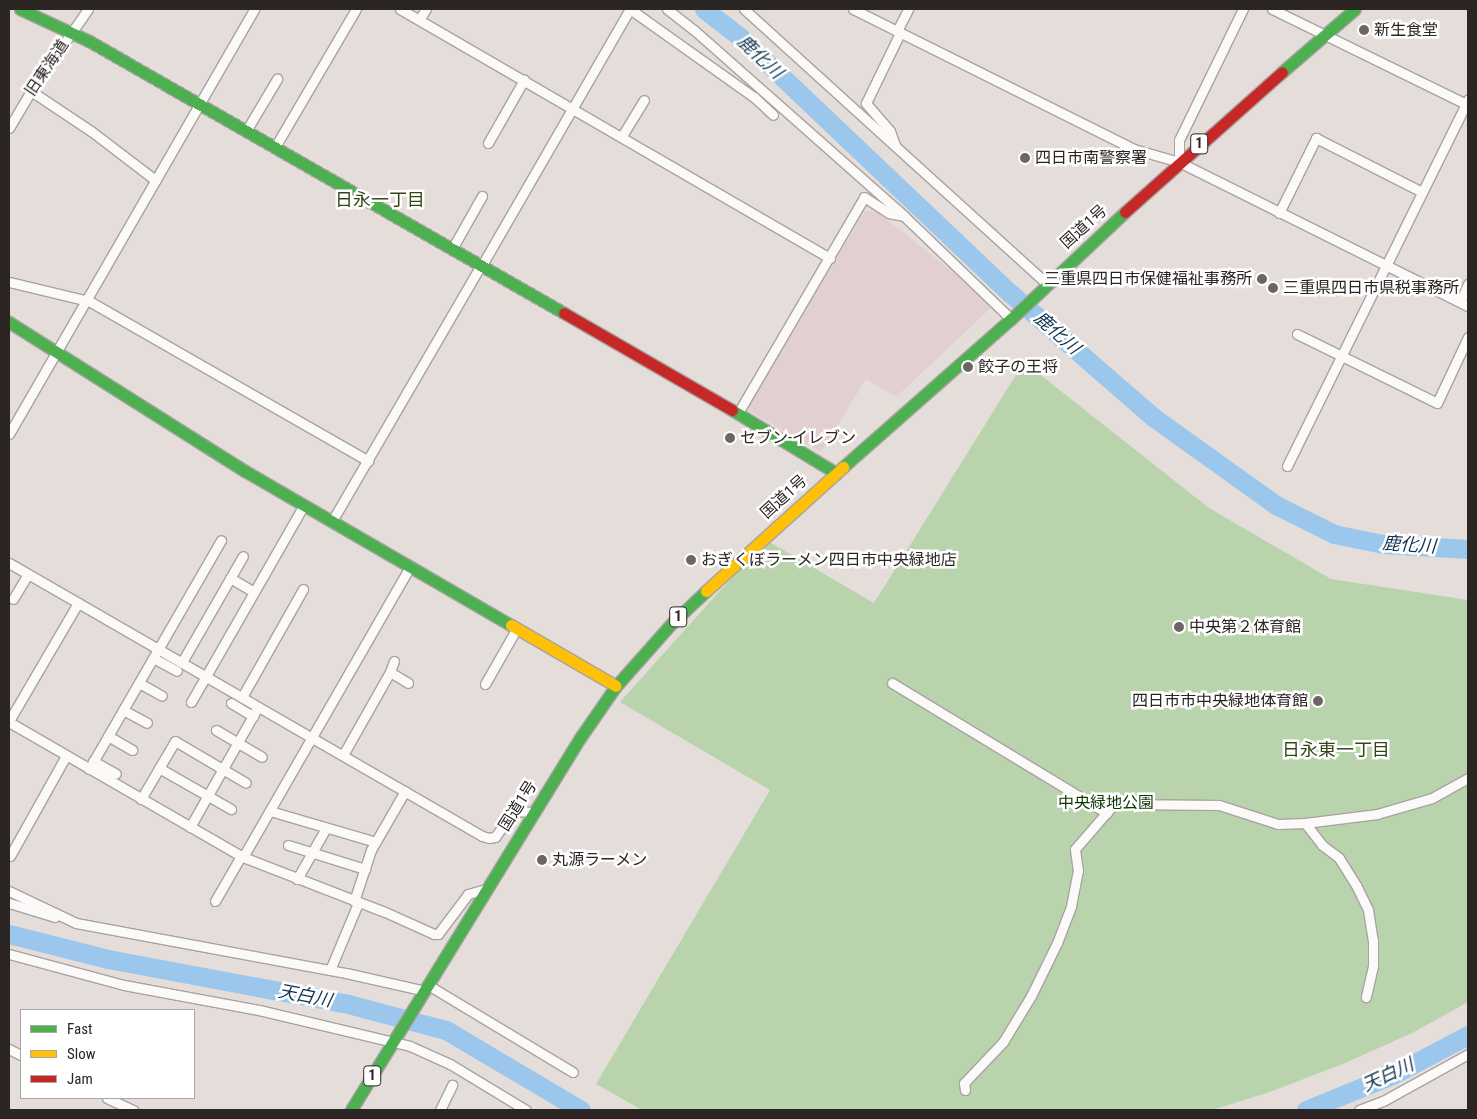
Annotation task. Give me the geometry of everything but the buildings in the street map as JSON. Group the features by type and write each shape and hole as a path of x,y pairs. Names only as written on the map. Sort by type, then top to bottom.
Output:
{"main road":[{"path":"20,9 71,32 275,147 738,413 836,473"},
{"name":"国道1号","path":"351,1110 533,812 616,686 672,623 704,591 1012,317 1046,283 1178,162 1355,9"},
{"path":"9,322 174,428 616,686"}],"street":[{"name":"旧東海道","path":"9,128 31,91 88,9"},
{"path":"9,434 254,9"},
{"path":"275,147 356,9"},
{"path":"400,9 830,258"},
{"path":"419,20 426,9"},
{"path":"332,521 630,9 754,97 773,114"},
{"path":"666,9 694,30 904,216 1012,317"},
{"path":"744,9 1046,283"},
{"path":"853,9 1134,149 1178,162 1387,264 1464,304 1468,284"},
{"path":"895,146 890,131 866,103 908,9"},
{"path":"1178,162 1179,140 1243,9"},
{"path":"1272,9 1468,103 1287,466"},
{"path":"246,131 277,79"},
{"path":"488,143 524,80"},
{"path":"31,91 91,131 155,180"},
{"path":"622,136 644,100"},
{"path":"1280,213 1316,138 1422,192"},
{"path":"452,249 482,196"},
{"path":"738,413 864,197 889,213 904,216"},
{"path":"9,282 86,301 368,461"},
{"path":"1297,334 1437,403 1468,338"},
{"path":"191,702 304,505"},
{"path":"91,765 221,540"},
{"path":"182,662 243,556"},
{"path":"9,563 489,838 499,833 514,811 533,812"},
{"path":"215,901 270,811 410,566"},
{"path":"13,599 28,574"},
{"path":"230,578 254,592"},
{"path":"242,697 303,589"},
{"path":"78,603 9,722 66,756 116,774"},
{"path":"485,684 517,628"},
{"path":"153,658 176,671"},
{"path":"343,755 390,672 394,661"},
{"path":"390,672 408,683"},
{"path":"139,683 162,696"},
{"path":"892,683 1107,813"},
{"path":"231,703 253,716"},
{"path":"190,826 258,707"},
{"path":"123,710 147,723"},
{"path":"216,730 262,757"},
{"path":"108,736 132,750"},
{"path":"141,799 175,741 246,783"},
{"path":"10,856 66,756"},
{"path":"91,765 141,799 242,856 434,934 438,934 468,894 486,889"},
{"path":"159,768 231,809"},
{"path":"965,1090 964,1083 1003,1042 1031,996 1057,943 1071,906 1078,870 1075,849 1114,804 1219,805 1278,824 1305,823 1377,814 1396,809 1432,798 1468,778"},
{"path":"330,970 356,902 364,869 376,842 405,791"},
{"path":"270,811 376,842"},
{"path":"1305,823 1322,845 1339,858 1356,885 1368,910 1373,940 1373,966 1366,997"},
{"path":"297,879 326,828"},
{"path":"288,845 364,869"},
{"path":"9,891 76,923 427,988 573,1072"},
{"path":"9,903 65,918"},
{"path":"9,954 124,985 259,1010 410,1046 450,1064 526,1110"},
{"path":"1359,1110 1383,1102 1468,1054"},
{"path":"440,1110 452,1084"},
{"path":"109,1099 133,1110"}],"shaded area":[{"path":"865,211 877,212 994,305 896,397 866,379 821,452 746,409"}],"green space":[{"name":"中央緑地公園","path":"1024,362 1209,508 1331,579 1468,600 1468,1002 1412,1033 1345,1063 1270,1092 1212,1110 642,1110 596,1084 770,790 620,702 742,566 771,543 874,603"}],"waterway":[{"name":"鹿化川","path":"704,9 740,37 1010,293 1153,417 1276,505 1334,534 1383,544 1468,549"},
{"name":"天白川","path":"9,934 108,959 348,1004 446,1030 581,1110"},
{"name":"天白川","path":"1306,1110 1394,1074 1468,1035"}],"traffic: fast":[{"path":"20,9 89,41 564,313"},
{"path":"1282,72 1355,9"},
{"path":"843,467 1011,319 1125,212"},
{"path":"9,322 245,471 511,625"},
{"path":"732,410 836,473"},
{"path":"351,1110 580,738 616,686 672,623 706,591"}],"traffic: slow":[{"path":"706,591 843,467"},
{"path":"511,625 616,686"}],"traffic: jam":[{"path":"1125,212 1282,72"},
{"path":"564,313 732,410"}],"place":[{"name":"新生食堂","path":"1364,30"},
{"name":"四日市南警察署","path":"1025,158"},
{"name":"三重県四日市保健福祉事務所","path":"1262,279"},
{"name":"三重県四日市県税事務所","path":"1273,288"},
{"name":"餃子の王将","path":"968,367"},
{"name":"セブン-イレブン","path":"730,438"},
{"name":"おぎくぼラーメン四日市中央緑地店","path":"691,560"},
{"name":"中央第２体育館","path":"1179,627"},
{"name":"四日市市中央緑地体育館","path":"1318,701"},
{"name":"丸源ラーメン","path":"542,860"}],"district":[{"name":"日永一丁目","path":"380,200"},
{"name":"日永東一丁目","path":"1336,750"}]}
